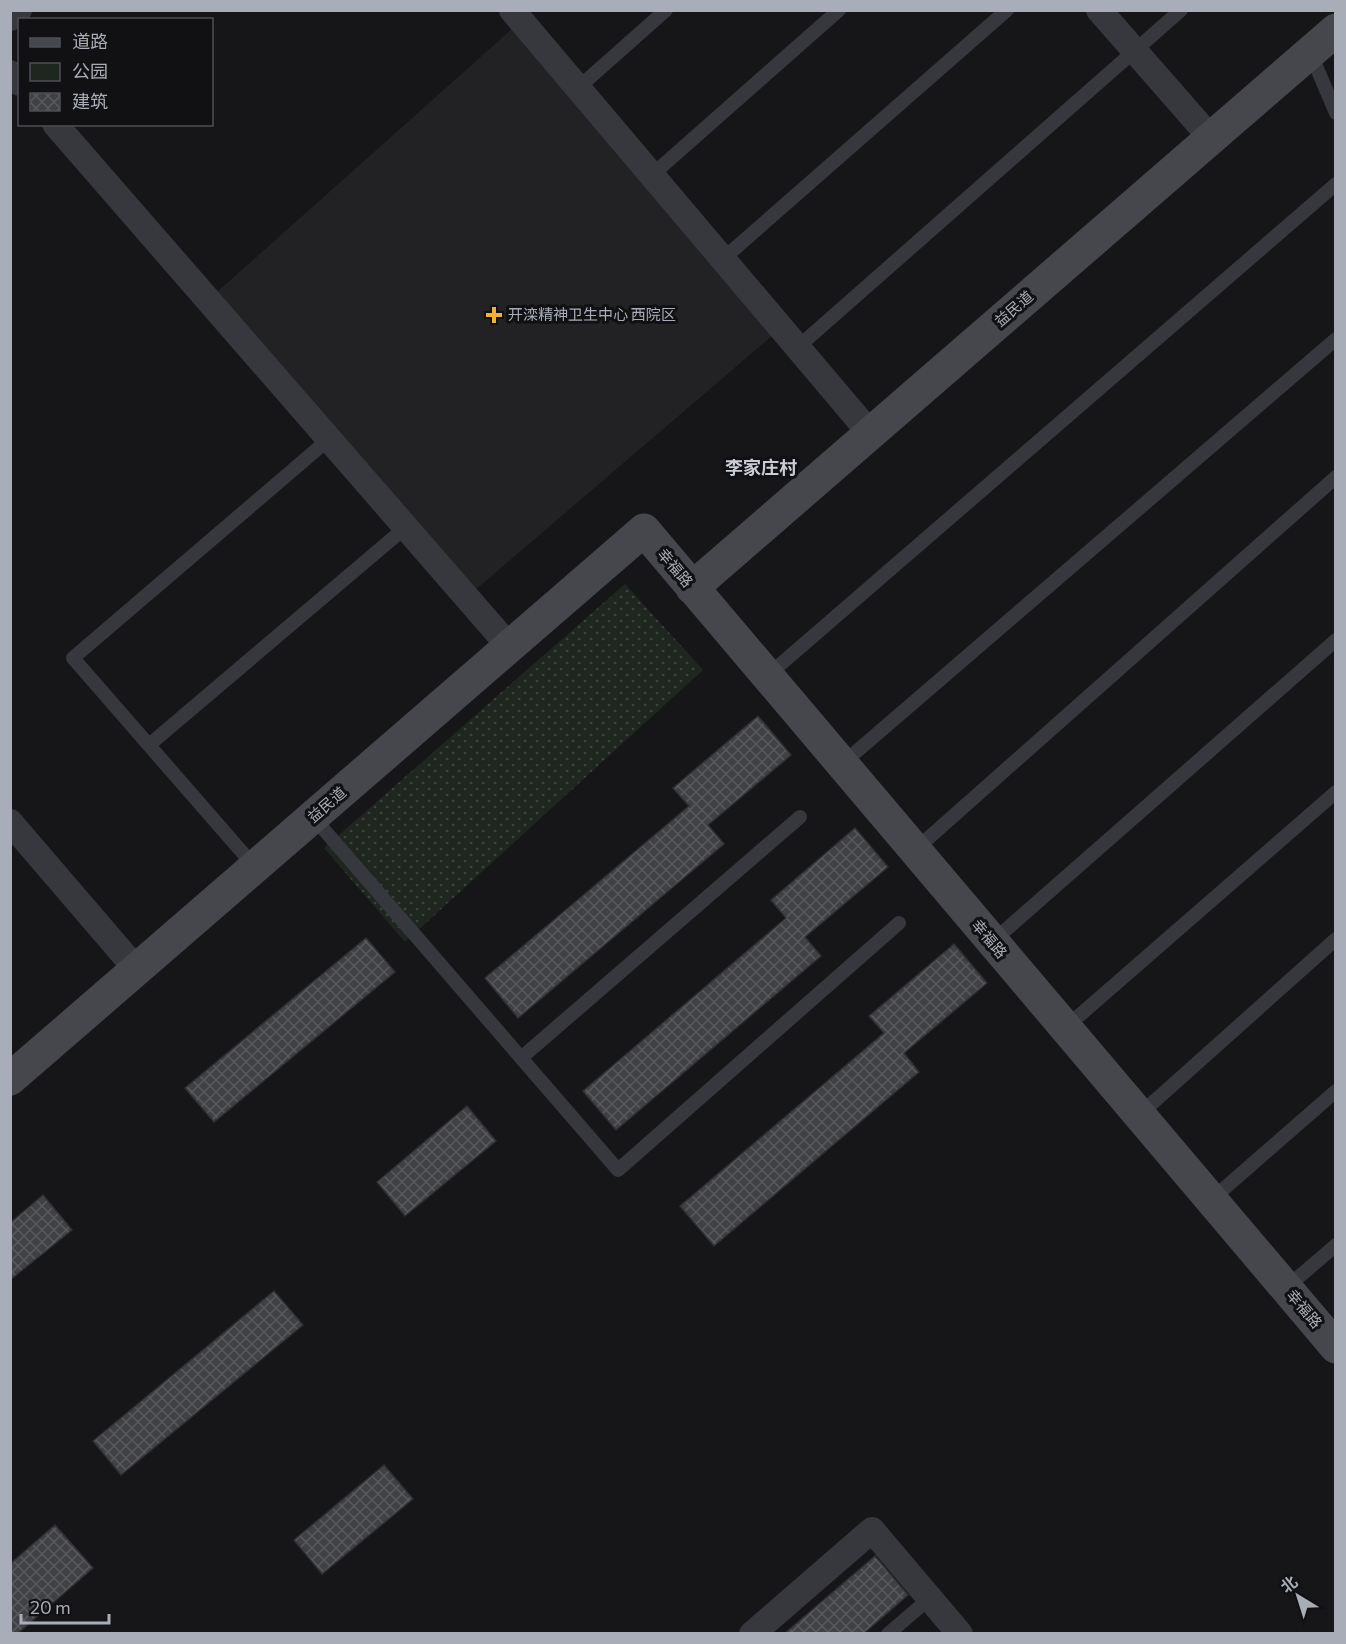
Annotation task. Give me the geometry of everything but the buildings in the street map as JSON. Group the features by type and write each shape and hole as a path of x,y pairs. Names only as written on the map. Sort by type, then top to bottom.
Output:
{"street":[{"path":"10,18 19,10"},
{"path":"512,10 870,433"},
{"path":"1100,10 1211,138"},
{"name":"益民道","path":"692,588 1335,30"},
{"path":"57,126 510,646"},
{"name":"益民道","path":"10,1079 644,530"},
{"name":"幸福路","path":"644,530 1335,1347"},
{"path":"10,822 137,970"},
{"path":"752,1634 872,1530 960,1634"}],"lane":[{"path":"578,88 666,10"},
{"path":"652,175 839,10"},
{"path":"723,259 1006,10"},
{"path":"798,347 1181,10"},
{"path":"1310,52 1335,113"},
{"path":"767,676 1335,184"},
{"path":"842,764 1335,339"},
{"path":"255,867 73,658 329,439"},
{"path":"915,850 1335,477"},
{"path":"149,745 406,527"},
{"path":"992,942 1335,640"},
{"path":"1065,1028 1335,792"},
{"path":"313,817 618,1170 899,923"},
{"path":"521,1058 800,817"},
{"path":"1139,1115 1335,939"},
{"path":"1211,1200 1335,1091"},
{"path":"1286,1288 1335,1245"},
{"path":"888,1634 930,1598"}],"shaded area":[{"name":"开滦精神卫生中心 西院区","path":"512,29 772,336 474,591 216,293"}],"green space":[{"path":"625,584 703,670 405,942 324,848"}],"place":[{"name":"开滦精神卫生中心 西院区","path":"494,315"}],"district":[{"name":"李家庄村","path":"761,468"}]}
